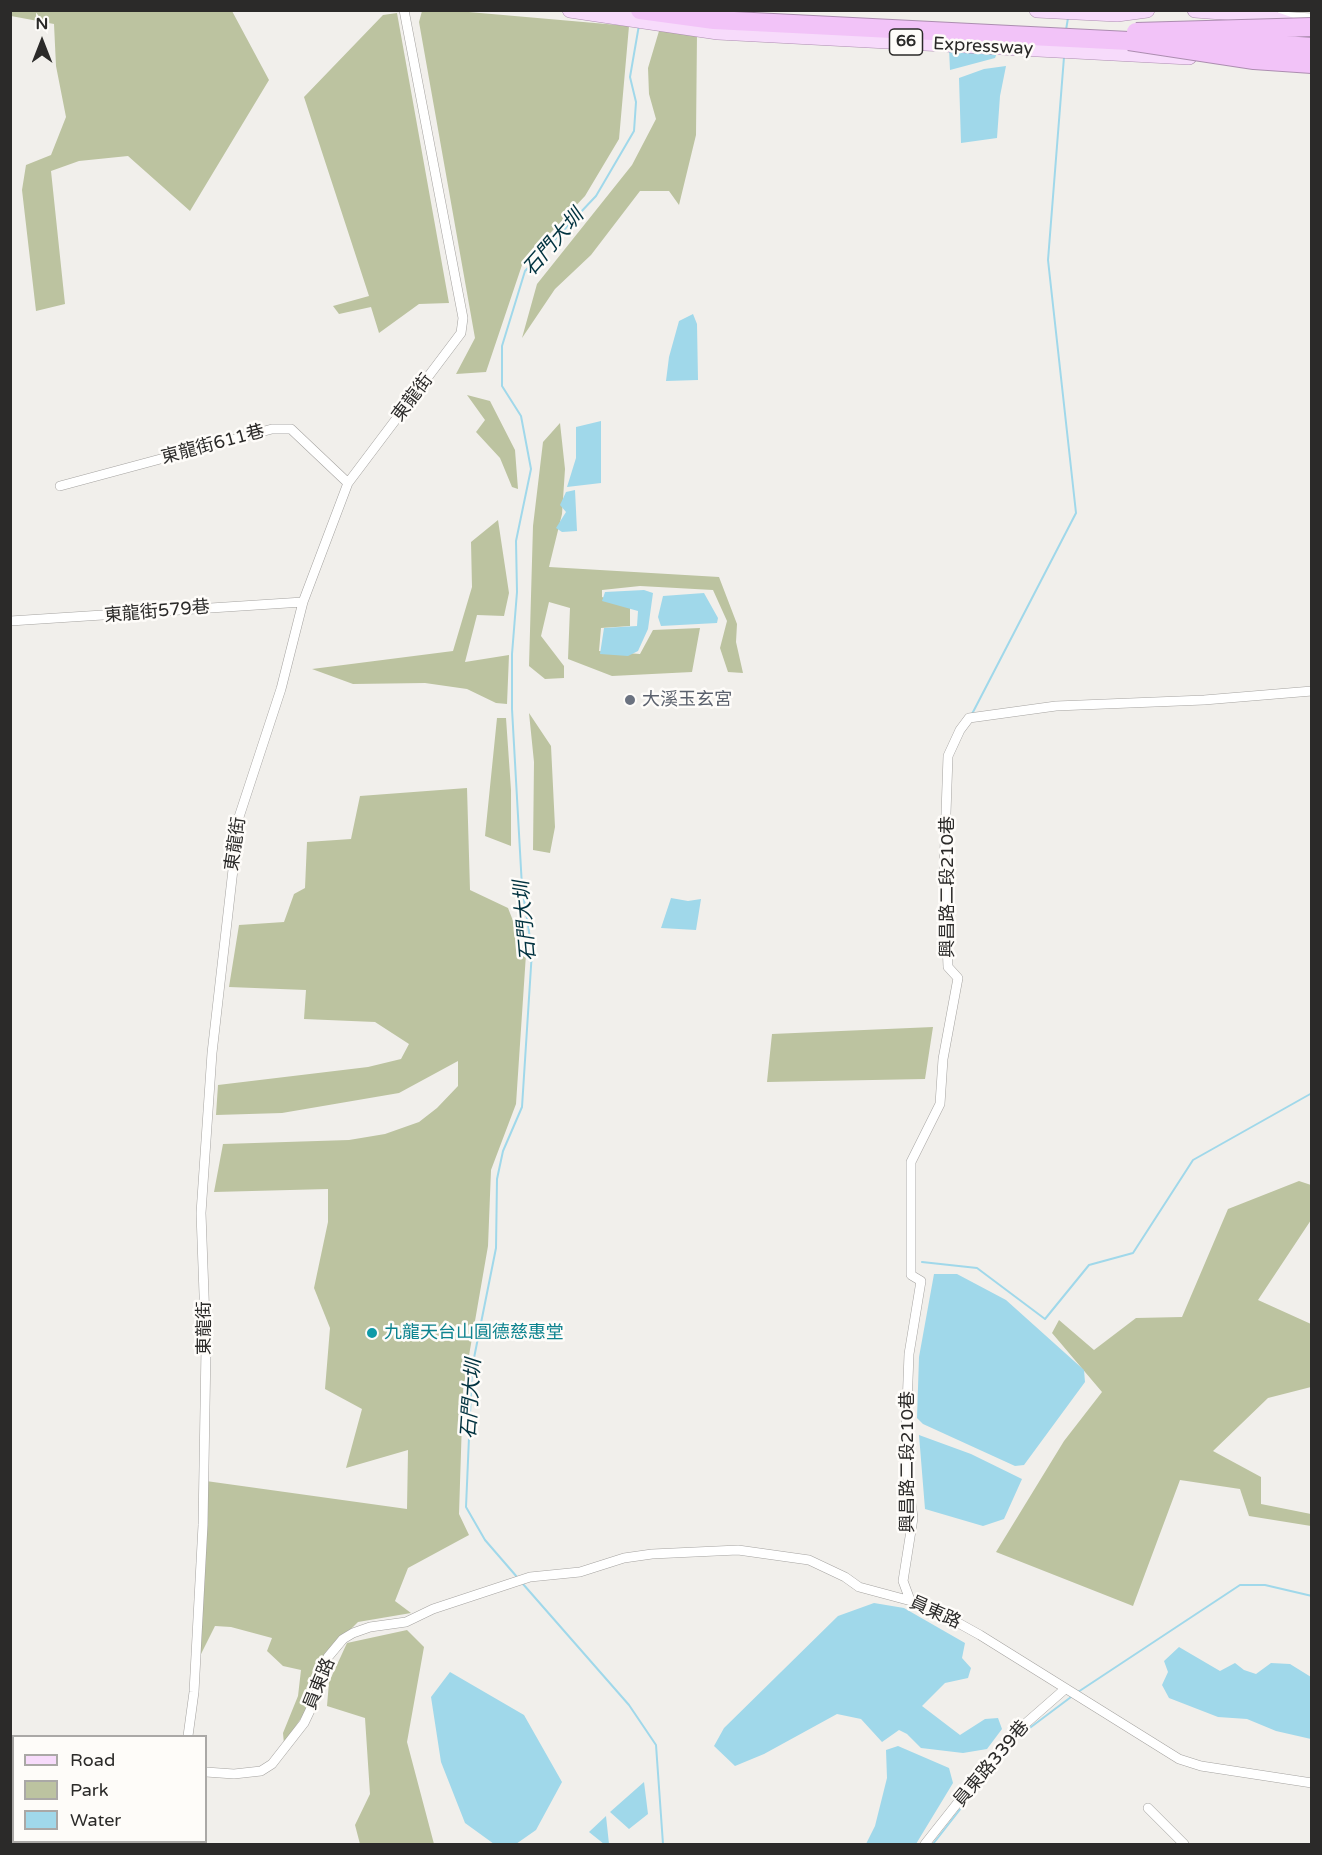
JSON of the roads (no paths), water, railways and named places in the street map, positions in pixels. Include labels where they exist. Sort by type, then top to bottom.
[{"type":"highway","name":"66","points":[[640,10],[734,22],[1132,37],[1311,29]]},
{"type":"highway","name":"66","points":[[756,10],[1132,37],[1254,60],[1311,62]]},
{"type":"highway","points":[[1132,37],[1311,47]]},
{"type":"highway","points":[[1132,37],[1311,54]]},
{"type":"main road","name":"Expressway","points":[[570,10],[718,32],[1311,62]]},
{"type":"main road","points":[[1037,10],[1117,14],[1147,10]]},
{"type":"main road","name":"66","points":[[1195,10],[1261,13],[1311,29]]},
{"type":"street","name":"東龍街","points":[[188,1735],[194,1692],[203,1525],[206,1348],[201,1213],[213,1042],[239,817],[281,689],[303,602],[348,483],[461,333],[463,318],[404,10]]},
{"type":"street","points":[[1261,13],[1311,18]]},
{"type":"street","points":[[1261,13],[1311,62]]},
{"type":"street","name":"東龍街611巷","points":[[60,486],[272,429],[291,429],[348,483]]},
{"type":"street","name":"東龍街579巷","points":[[10,621],[303,602]]},
{"type":"street","name":"興昌路二段210巷","points":[[910,1600],[903,1581],[913,1518],[905,1458],[908,1365],[921,1281],[911,1275],[911,1162],[940,1104],[943,1059],[958,978],[948,967],[944,870],[948,756],[960,730],[972,718],[1056,706],[1204,700],[1311,691]]},
{"type":"street","name":"員東路","points":[[207,1772],[234,1774],[261,1771],[272,1764],[304,1723],[314,1702],[328,1657],[343,1639],[353,1633],[370,1627],[406,1622],[433,1609],[530,1577],[580,1572],[624,1558],[652,1554],[738,1550],[809,1560],[859,1587],[926,1605],[980,1635],[1179,1759],[1201,1766],[1311,1783]]},
{"type":"street","name":"員東路339巷","points":[[925,1845],[1009,1738],[1065,1689]]},
{"type":"street","points":[[1148,1808],[1184,1845]]},
{"type":"water","points":[[949,49],[997,53],[995,58],[950,70]]},
{"type":"water","points":[[1006,66],[1000,96],[997,138],[961,143],[959,78],[984,69]]},
{"type":"water","points":[[693,314],[697,324],[698,380],[666,381],[669,357],[679,321]]},
{"type":"water","points":[[601,421],[601,483],[567,487],[576,458],[576,427]]},
{"type":"water","points":[[575,490],[577,531],[562,532],[556,528],[566,512],[560,505],[566,492]]},
{"type":"water","points":[[644,590],[653,593],[648,629],[638,651],[628,656],[600,654],[604,628],[637,626],[638,611],[602,601],[605,592]]},
{"type":"water","points":[[704,593],[718,618],[717,623],[661,626],[658,617],[663,596]]},
{"type":"water","points":[[671,898],[688,901],[701,899],[696,930],[661,928]]},
{"type":"water","points":[[934,1274],[957,1274],[1006,1300],[1084,1370],[1085,1382],[1024,1465],[1015,1466],[923,1424],[917,1418],[919,1357]]},
{"type":"water","points":[[919,1435],[971,1454],[1022,1479],[1004,1519],[983,1526],[925,1509]]},
{"type":"water","points":[[874,1603],[904,1608],[965,1643],[962,1658],[971,1668],[968,1678],[945,1683],[922,1706],[960,1735],[985,1719],[998,1718],[1002,1729],[987,1749],[963,1753],[921,1748],[907,1734],[899,1730],[882,1742],[861,1719],[837,1714],[764,1754],[735,1766],[714,1746],[724,1728],[838,1616]]},
{"type":"water","points":[[1179,1647],[1220,1671],[1235,1663],[1244,1670],[1256,1674],[1271,1663],[1290,1664],[1311,1677],[1311,1739],[1276,1731],[1247,1719],[1218,1717],[1169,1698],[1162,1685],[1168,1672],[1164,1661]]},
{"type":"water","points":[[450,1672],[524,1715],[562,1782],[536,1830],[516,1844],[494,1844],[465,1823],[441,1762],[431,1697]]},
{"type":"water","points":[[898,1746],[949,1768],[953,1783],[916,1844],[866,1844],[875,1826],[887,1778],[886,1750]]},
{"type":"water","points":[[644,1782],[648,1814],[629,1829],[610,1812]]},
{"type":"water","points":[[606,1816],[609,1844],[604,1844],[589,1832]]},
{"type":"waterway","points":[[1066,30],[1068,18]]},
{"type":"waterway","name":"石門大圳","points":[[517,1577],[485,1540],[466,1507],[472,1368],[496,1248],[497,1179],[503,1151],[522,1107],[532,951],[522,887],[512,709],[512,654],[517,592],[516,541],[531,469],[521,416],[502,386],[502,346],[525,271],[596,196],[634,131],[636,102],[630,77],[639,25]]},
{"type":"waterway","points":[[972,714],[1076,513],[1048,260],[1064,57]]},
{"type":"waterway","points":[[922,1262],[977,1268],[1045,1319],[1089,1265],[1133,1253],[1193,1160],[1312,1093]]},
{"type":"waterway","name":"石門大圳","points":[[523,1584],[629,1705],[656,1745],[663,1844]]},
{"type":"waterway","points":[[1078,1692],[1240,1585],[1265,1585],[1312,1596]]},
{"type":"waterway","points":[[933,1844],[1015,1739],[1071,1697]]},
{"type":"place","name":"大溪玉玄宮","points":[[630,700]]},
{"type":"place","name":"九龍天台山圓德慈惠堂","points":[[372,1333]]}]
